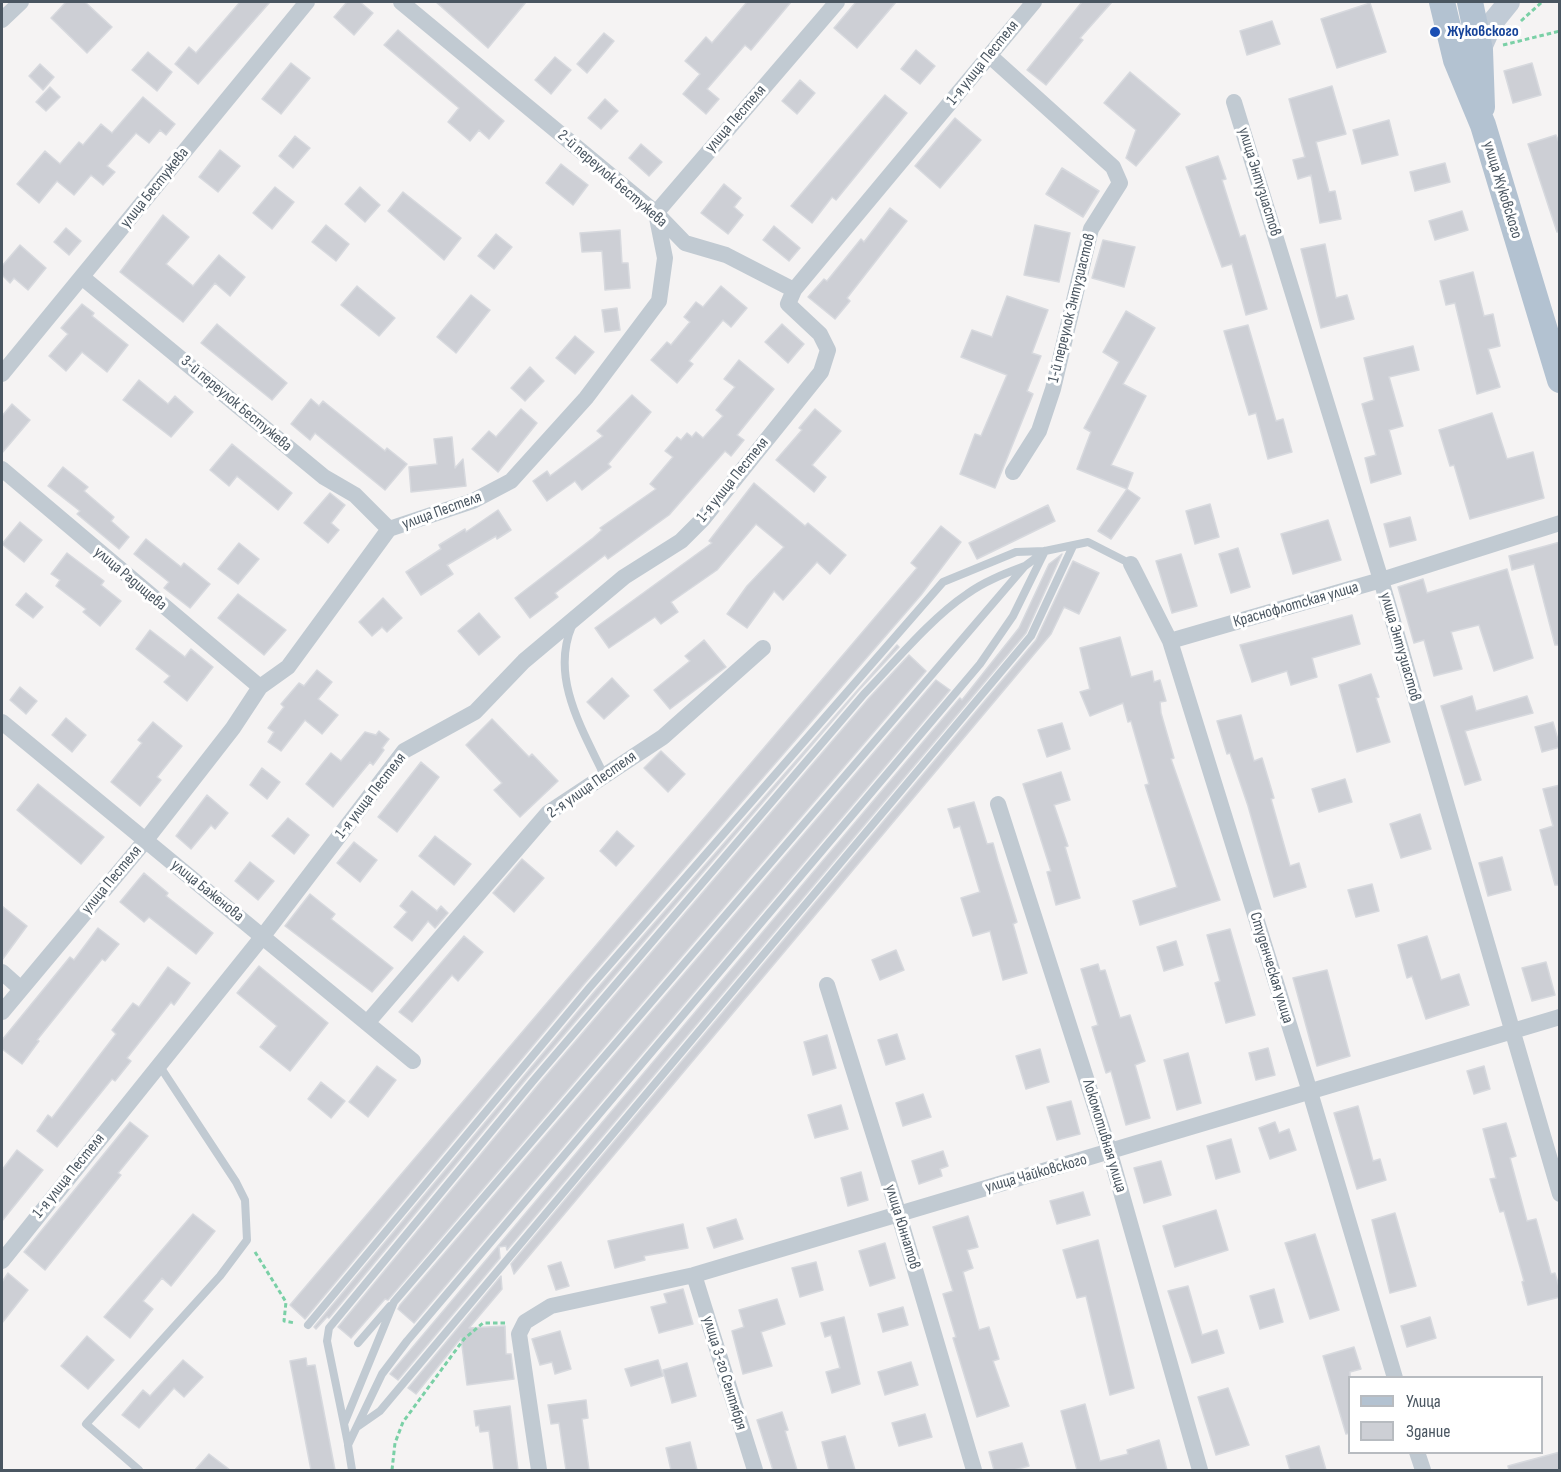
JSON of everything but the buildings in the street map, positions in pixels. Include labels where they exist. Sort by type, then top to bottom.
[{"type":"main road","name":"улица Жуковского","points":[[1442,2],[1456,60],[1483,125],[1560,380]]},
{"type":"main road","points":[[1470,2],[1480,50],[1483,125]]},
{"type":"main road","points":[[1480,50],[1492,23],[1509,2]]},
{"type":"street","points":[[2,20],[21,2]]},
{"type":"street","name":"улица Бестужева","points":[[2,374],[307,2]]},
{"type":"street","name":"2-й переулок Бестужева","points":[[401,2],[656,213],[685,243],[726,255],[794,290]]},
{"type":"street","name":"улица Пестеля","points":[[2,1012],[145,841],[233,728],[260,687],[288,667],[389,530],[473,501],[512,481],[586,398],[659,301],[665,258],[656,213],[837,2]]},
{"type":"street","name":"1-я улица Пестеля","points":[[2,1261],[263,936],[404,751],[475,712],[524,661],[576,616],[624,577],[681,541],[703,519],[820,372],[828,350],[820,334],[788,304],[794,290],[1034,2]]},
{"type":"street","name":"1-й переулок Энтузиастов","points":[[990,56],[1113,167],[1120,183],[1091,229],[1053,389],[1039,430],[1013,472]]},
{"type":"street","name":"улица Энтузиастов","points":[[1234,102],[1381,580],[1560,1194]]},
{"type":"street","name":"3-й переулок Бестужева","points":[[83,278],[324,477],[355,495],[389,530]]},
{"type":"street","name":"улица Радищева","points":[[2,469],[260,687]]},
{"type":"street","name":"Краснофлотская улица","points":[[1170,641],[1381,580],[1560,523]]},
{"type":"street","name":"Студенческая улица","points":[[1131,564],[1170,641],[1310,1092],[1395,1376]]},
{"type":"street","name":"2-я улица Пестеля","points":[[367,1023],[548,813],[663,737],[763,648]]},
{"type":"street","name":"улица Баженова","points":[[2,722],[413,1061]]},
{"type":"street","name":"Локомотивная улица","points":[[998,804],[1110,1153],[1200,1470]]},
{"type":"street","points":[[2,972],[21,988]]},
{"type":"street","name":"улица Юннатов","points":[[827,985],[898,1212],[974,1470]]},
{"type":"street","name":"улица Чайковского","points":[[522,1328],[551,1306],[693,1275],[898,1212],[1110,1153],[1560,1017]]},
{"type":"street","name":"улица 3-го Сентября","points":[[693,1275],[755,1470]]},
{"type":"street","points":[[522,1328],[539,1470]]},
{"type":"street","points":[[1418,1454],[1423,1470]]},
{"type":"lane","points":[[308,1325],[598,978],[943,582],[1016,552],[1045,551],[1088,542],[1131,564]]},
{"type":"lane","points":[[355,1429],[380,1411],[395,1394],[1030,636],[1073,546]]},
{"type":"lane","points":[[358,1343],[945,663],[1025,566],[1045,551]]},
{"type":"lane","points":[[348,1445],[382,1374],[407,1341],[980,664],[1013,616],[1045,551]]},
{"type":"lane","points":[[352,1470],[327,1341],[329,1328],[488,1135],[864,694],[964,595],[989,580],[1025,566]]},
{"type":"lane","points":[[576,616],[565,642],[566,680],[573,712],[604,775]]},
{"type":"lane","points":[[139,1470],[86,1424],[220,1276],[247,1240],[245,1200],[236,1182],[158,1065]]},
{"type":"lane","points":[[344,1424],[394,1302]]},
{"type":"path","points":[[1480,50],[1560,31]]},
{"type":"path","points":[[247,1240],[286,1302],[285,1321],[308,1325]]},
{"type":"path","points":[[392,1470],[395,1443],[403,1422],[472,1330],[483,1323],[522,1328]]},
{"type":"place","name":"Жуковского","points":[[1435,32]]}]
